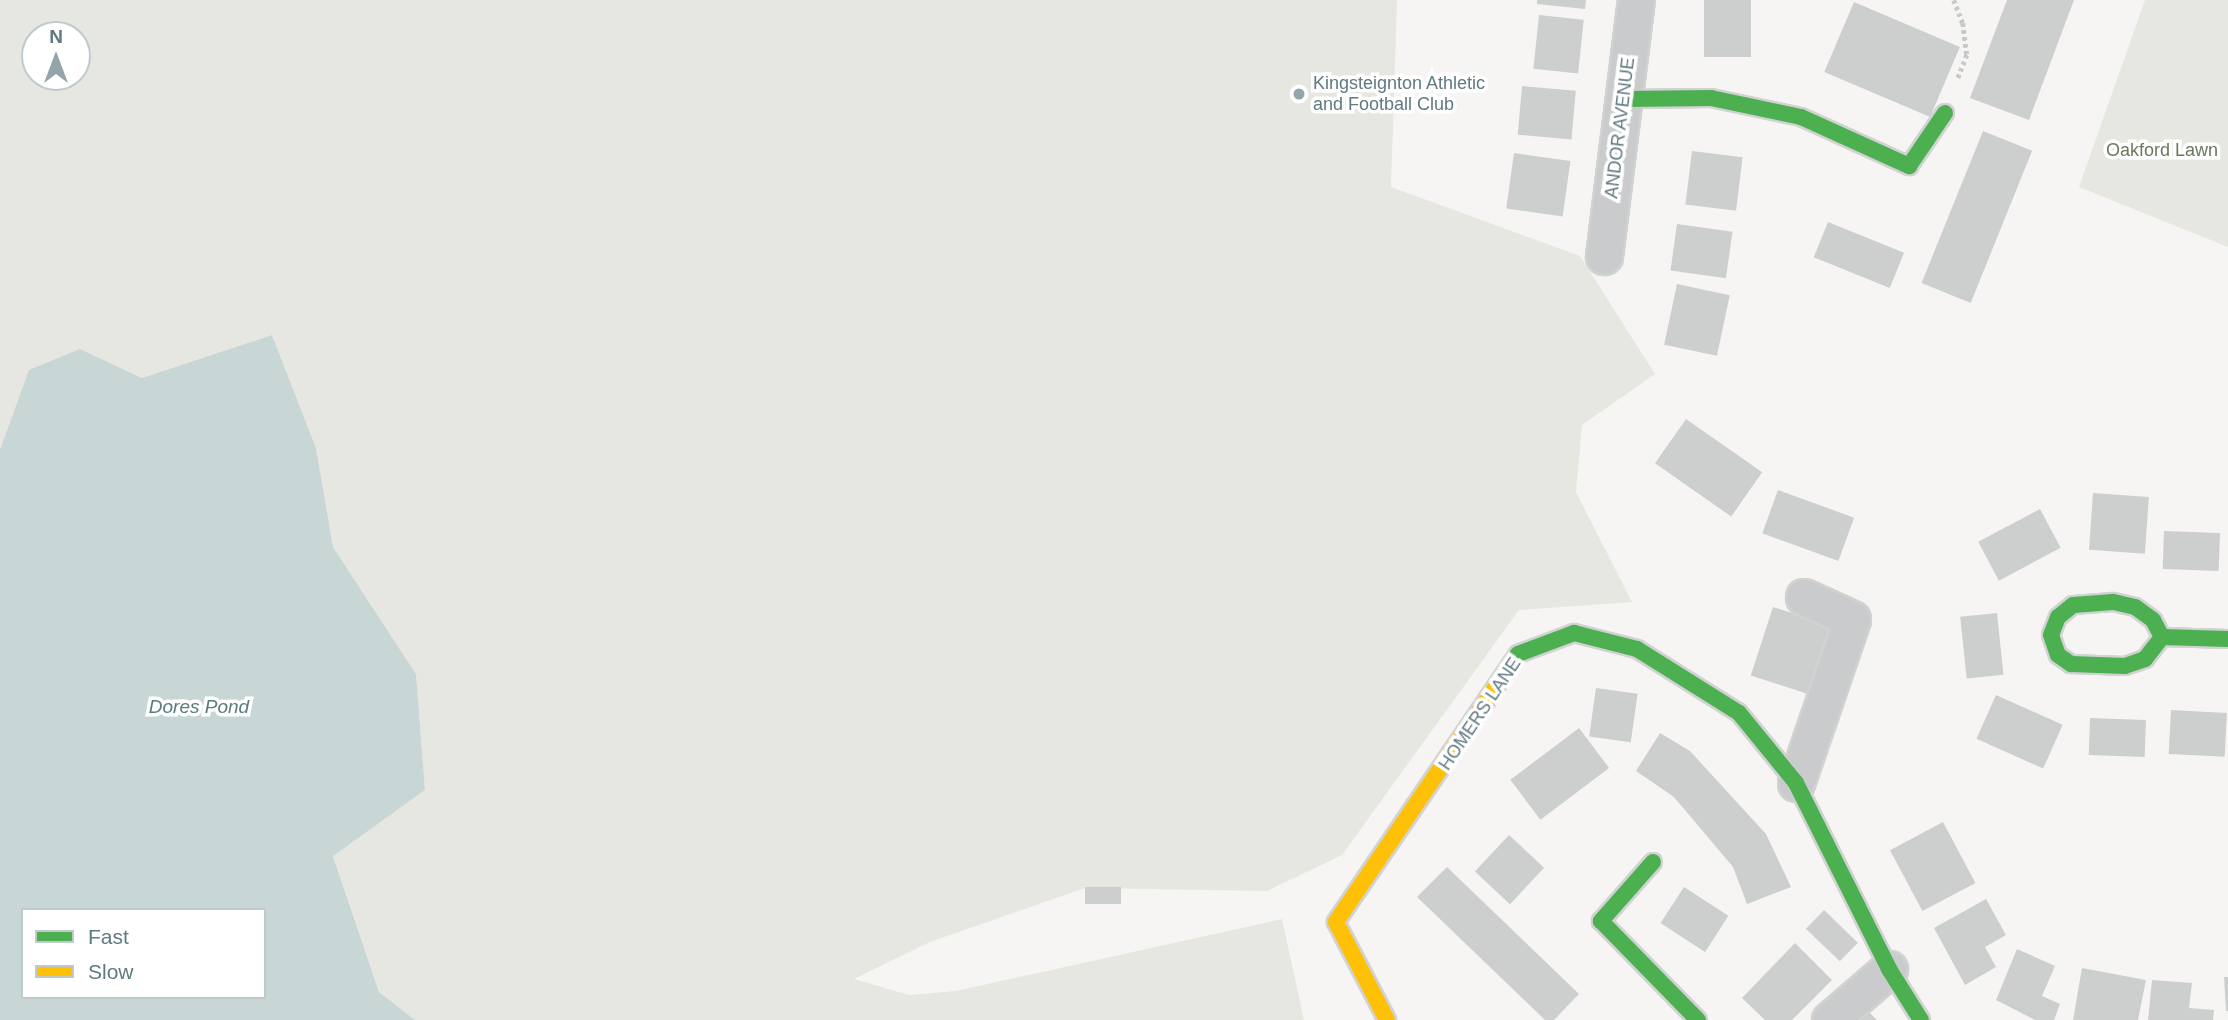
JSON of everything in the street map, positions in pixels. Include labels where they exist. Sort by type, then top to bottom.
[{"type":"street","name":"ANDOR AVENUE","points":[[1604,256],[1626,99],[1636,0]]},
{"type":"street","points":[[1626,99],[1711,98],[1801,117],[1909,166],[1945,113]]},
{"type":"street","points":[[1796,783],[1852,619],[1804,597]]},
{"type":"street","points":[[2113,602],[2144,614],[2162,637],[2145,659],[2125,666],[2071,664],[2058,655],[2051,635],[2058,617],[2073,605],[2113,602]]},
{"type":"street","name":"HOMERS LANE","points":[[1387,1020],[1336,922],[1518,654],[1574,633],[1637,649],[1739,712],[1796,783],[1889,969],[1921,1020]]},
{"type":"street","points":[[2162,637],[2228,639]]},
{"type":"street","points":[[1653,862],[1601,921],[1698,1020]]},
{"type":"street","points":[[1830,1020],[1889,969]]},
{"type":"path","points":[[1945,113],[1967,55],[1963,23],[1954,0]]},
{"type":"green space","points":[[0,0],[1397,0],[1391,187],[1580,256],[1655,374],[1582,425],[1576,492],[1632,602],[1519,610],[1342,855],[1267,891],[1085,888],[930,942],[854,979],[909,995],[956,991],[1282,919],[1304,1020],[415,1020],[379,992],[333,855],[425,790],[416,674],[333,547],[316,448],[272,335],[142,378],[80,349],[0,450]]},
{"type":"green space","name":"Oakford Lawn","points":[[2145,0],[2228,0],[2228,247],[2079,187]]},
{"type":"water","name":"Dores Pond","points":[[272,335],[316,448],[333,547],[416,674],[425,790],[333,856],[379,992],[415,1020],[0,1020],[0,450],[29,370],[80,349],[142,378]]},
{"type":"building","points":[[1537,0],[1586,0],[1585,9],[1537,4]]},
{"type":"building","points":[[1704,0],[1751,0],[1751,57],[1704,57]]},
{"type":"building","points":[[2007,0],[2074,0],[2029,120],[1970,98]]},
{"type":"building","points":[[1854,2],[1960,47],[1930,117],[1824,72]]},
{"type":"building","points":[[1539,15],[1584,20],[1578,73],[1533,69]]},
{"type":"building","points":[[1522,86],[1576,91],[1572,140],[1518,135]]},
{"type":"building","points":[[1983,131],[2032,151],[1971,303],[1922,283]]},
{"type":"building","points":[[1692,151],[1743,157],[1736,211],[1685,205]]},
{"type":"building","points":[[1514,153],[1570,161],[1563,216],[1506,208]]},
{"type":"building","points":[[1828,222],[1904,253],[1890,288],[1814,257]]},
{"type":"building","points":[[1677,224],[1732,232],[1726,278],[1670,271]]},
{"type":"building","points":[[1677,284],[1730,295],[1717,356],[1664,345]]},
{"type":"building","points":[[1686,419],[1762,472],[1731,517],[1655,463]]},
{"type":"building","points":[[1778,490],[1854,518],[1838,561],[1762,533]]},
{"type":"building","points":[[2093,493],[2149,497],[2145,554],[2089,550]]},
{"type":"building","points":[[2040,509],[2061,548],[1999,581],[1978,542]]},
{"type":"building","points":[[2164,531],[2220,533],[2219,571],[2163,569]]},
{"type":"building","points":[[1773,607],[1830,626],[1808,694],[1751,675]]},
{"type":"building","points":[[1997,613],[2003,675],[1967,679],[1960,617]]},
{"type":"building","points":[[1596,688],[1638,694],[1631,742],[1589,737]]},
{"type":"building","points":[[1996,695],[2063,725],[2043,769],[1976,739]]},
{"type":"building","points":[[2171,710],[2227,713],[2225,757],[2169,754]]},
{"type":"building","points":[[2090,718],[2146,720],[2145,757],[2089,755]]},
{"type":"building","points":[[1579,728],[1609,768],[1540,820],[1510,780]]},
{"type":"building","points":[[1660,733],[1690,751],[1766,834],[1791,887],[1747,904],[1733,867],[1674,797],[1636,771]]},
{"type":"building","points":[[1943,822],[1975,883],[1922,911],[1890,850]]},
{"type":"building","points":[[1509,835],[1544,868],[1510,904],[1475,872]]},
{"type":"building","points":[[1447,867],[1579,994],[1554,1020],[1545,1020],[1417,897]]},
{"type":"building","points":[[1085,887],[1121,887],[1121,904],[1085,904]]},
{"type":"building","points":[[1684,887],[1728,916],[1705,952],[1661,923]]},
{"type":"building","points":[[1986,899],[2006,935],[1985,947],[1996,967],[1965,985],[1934,928]]},
{"type":"building","points":[[1824,910],[1858,943],[1840,961],[1806,929]]},
{"type":"building","points":[[1795,943],[1832,980],[1792,1020],[1765,1020],[1742,998]]},
{"type":"building","points":[[2017,949],[2055,966],[2042,996],[2060,1004],[2054,1020],[2035,1020],[1996,1000]]},
{"type":"building","points":[[2082,968],[2146,980],[2138,1020],[2073,1020]]},
{"type":"building","points":[[2224,977],[2228,977],[2228,1011],[2226,1011]]},
{"type":"building","points":[[2152,980],[2192,983],[2189,1008],[2214,1010],[2213,1020],[2148,1020]]},
{"type":"building","points":[[1867,1010],[1877,1020],[1857,1020]]},
{"type":"traffic: fast","points":[[1626,99],[1711,98],[1801,117],[1909,166],[1945,113]]},
{"type":"traffic: fast","points":[[2162,637],[2153,620],[2135,607],[2113,602],[2073,605],[2058,617],[2051,635],[2058,655],[2071,664],[2125,666],[2145,659],[2162,637],[2228,639]]},
{"type":"traffic: fast","points":[[1510,666],[1518,654],[1574,633],[1637,649],[1739,713],[1796,783],[1889,969],[1921,1020]]},
{"type":"traffic: fast","points":[[1653,862],[1601,921],[1698,1020]]},
{"type":"traffic: slow","points":[[1387,1020],[1336,922],[1510,666]]},
{"type":"place","name":"Kingsteignton Athletic and Football Club","points":[[1299,94]]}]
